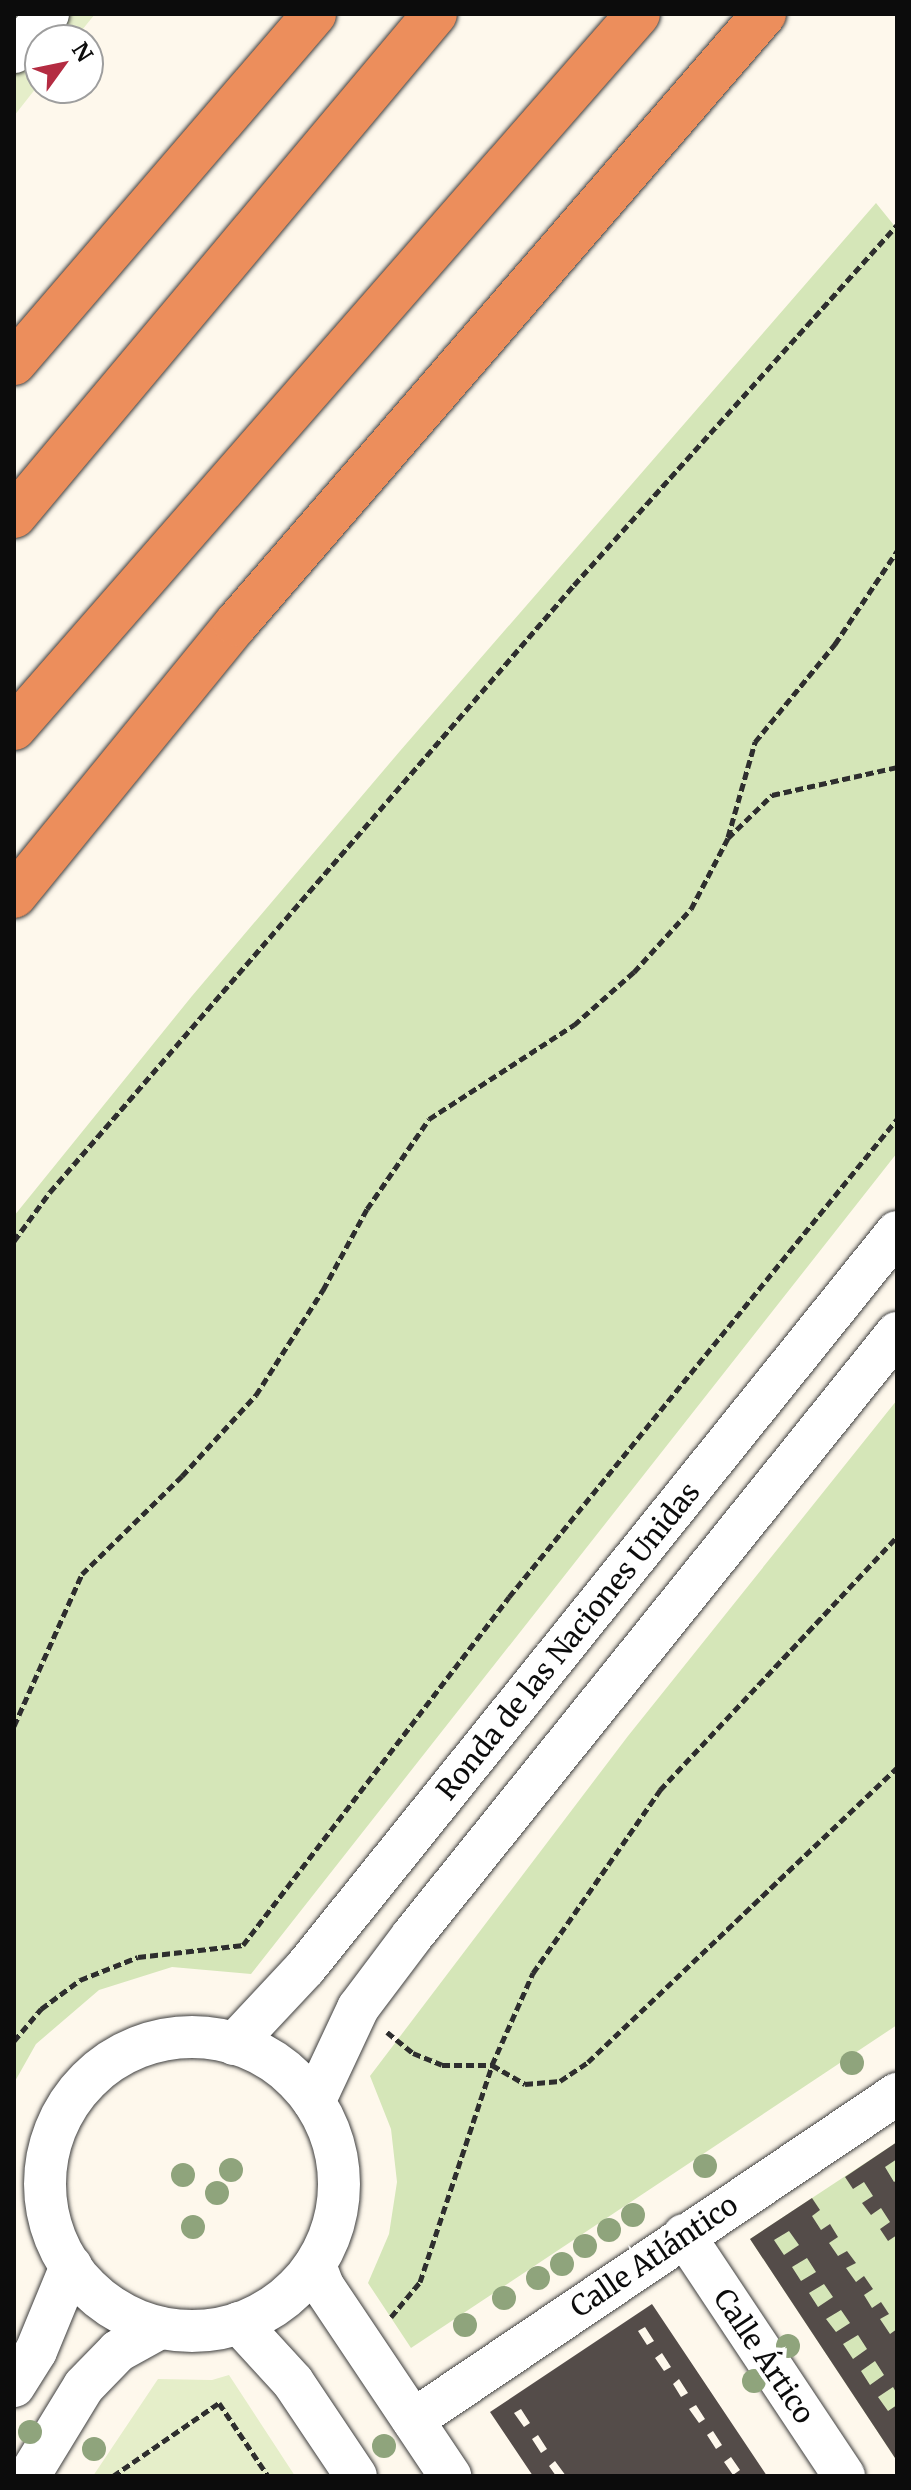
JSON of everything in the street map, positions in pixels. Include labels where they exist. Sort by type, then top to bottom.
[{"type":"highway","points":[[14,363],[314,14]]},
{"type":"highway","points":[[14,516],[435,14]]},
{"type":"highway","points":[[14,728],[638,14]]},
{"type":"highway","points":[[14,896],[236,624],[764,14]]},
{"type":"highway","points":[[620,181],[738,83],[798,14]]},
{"type":"street","points":[[14,52],[48,14]]},
{"type":"street","name":"Ronda de las Naciones Unidas","points":[[234,2044],[306,1967],[897,1232]]},
{"type":"street","points":[[314,2102],[358,2008],[412,1936],[897,1333]]},
{"type":"street","points":[[203,2037],[248,2048],[280,2066],[314,2102],[329,2131],[335,2154],[339,2196],[334,2224],[315,2265],[288,2296],[258,2316],[198,2331],[160,2328],[122,2314],[83,2283],[50,2223],[45,2189],[47,2157],[54,2135],[77,2091],[98,2070],[133,2048],[161,2040],[203,2037]]},
{"type":"street","name":"Calle Atlántico","points":[[413,2420],[897,2094]]},
{"type":"street","name":"Calle Ártico","points":[[684,2235],[844,2476]]},
{"type":"street","points":[[315,2265],[323,2286],[450,2476]]},
{"type":"street","points":[[14,2386],[36,2351],[71,2266]]},
{"type":"street","points":[[239,2323],[293,2382],[356,2476]]},
{"type":"street","points":[[29,2476],[84,2386],[118,2351],[160,2328]]},
{"type":"path","points":[[14,1241],[70,1168],[574,585],[897,225]]},
{"type":"path","points":[[14,1726],[82,1574],[182,1476],[256,1395],[323,1290],[367,1209],[429,1119],[574,1025],[634,972],[691,909],[728,838],[755,742],[835,644],[897,551]]},
{"type":"path","points":[[728,838],[772,795],[897,767]]},
{"type":"path","points":[[14,2041],[41,2009],[80,1980],[138,1957],[243,1945],[509,1597],[897,1119]]},
{"type":"path","points":[[385,2324],[420,2282],[492,2065],[533,1973],[660,1790],[897,1537]]},
{"type":"path","points":[[358,2008],[413,2053],[442,2065],[492,2065],[525,2084],[560,2081],[588,2062],[897,1768]]},
{"type":"path","points":[[113,2476],[219,2403],[268,2476]]},
{"type":"green space","points":[[14,14],[95,14],[87,24],[24,24],[24,103],[14,116]]},
{"type":"green space","points":[[876,203],[897,229],[897,1153],[251,1974],[172,1967],[99,1990],[36,2044],[14,2083],[14,1216],[192,996],[400,751]]},
{"type":"green space","points":[[897,1400],[897,2025],[411,2348],[368,2283],[389,2234],[397,2182],[391,2129],[370,2076],[628,1736]]},
{"type":"green space","points":[[897,2142],[897,2461],[750,2239]]},
{"type":"green space","points":[[229,2375],[295,2476],[93,2476],[158,2379],[212,2380]]},
{"type":"building","points":[[897,2142],[897,2159],[885,2167],[894,2182],[897,2180],[897,2235],[888,2241],[880,2229],[890,2222],[881,2208],[871,2215],[862,2203],[873,2196],[864,2182],[853,2189],[845,2177]]},
{"type":"building","points":[[812,2198],[820,2210],[812,2216],[821,2230],[830,2224],[838,2237],[829,2243],[838,2256],[847,2251],[856,2263],[846,2268],[856,2282],[864,2276],[873,2289],[864,2295],[872,2308],[881,2302],[889,2314],[880,2319],[890,2334],[897,2329],[897,2394],[893,2387],[878,2397],[888,2411],[897,2405],[897,2461],[750,2239]],"holes":[[[789,2231],[799,2245],[784,2255],[774,2240]],[[807,2258],[816,2272],[801,2281],[792,2267]],[[824,2284],[833,2297],[818,2307],[809,2293]],[[841,2310],[850,2323],[836,2332],[826,2319]],[[858,2335],[867,2349],[853,2359],[843,2344]],[[875,2361],[884,2375],[870,2385],[861,2371]]]},
{"type":"building","points":[[652,2304],[767,2476],[566,2476],[555,2461],[549,2466],[556,2476],[533,2476],[490,2412]],"holes":[[[645,2327],[654,2341],[647,2345],[638,2331]],[[662,2353],[671,2367],[664,2371],[655,2358]],[[679,2379],[688,2393],[681,2397],[673,2384]],[[696,2405],[705,2419],[699,2423],[689,2409]],[[521,2409],[530,2423],[524,2427],[514,2413]],[[713,2431],[722,2445],[716,2449],[707,2435]],[[538,2435],[547,2449],[541,2453],[532,2439]],[[731,2457],[740,2470],[733,2475],[724,2462]]]}]
